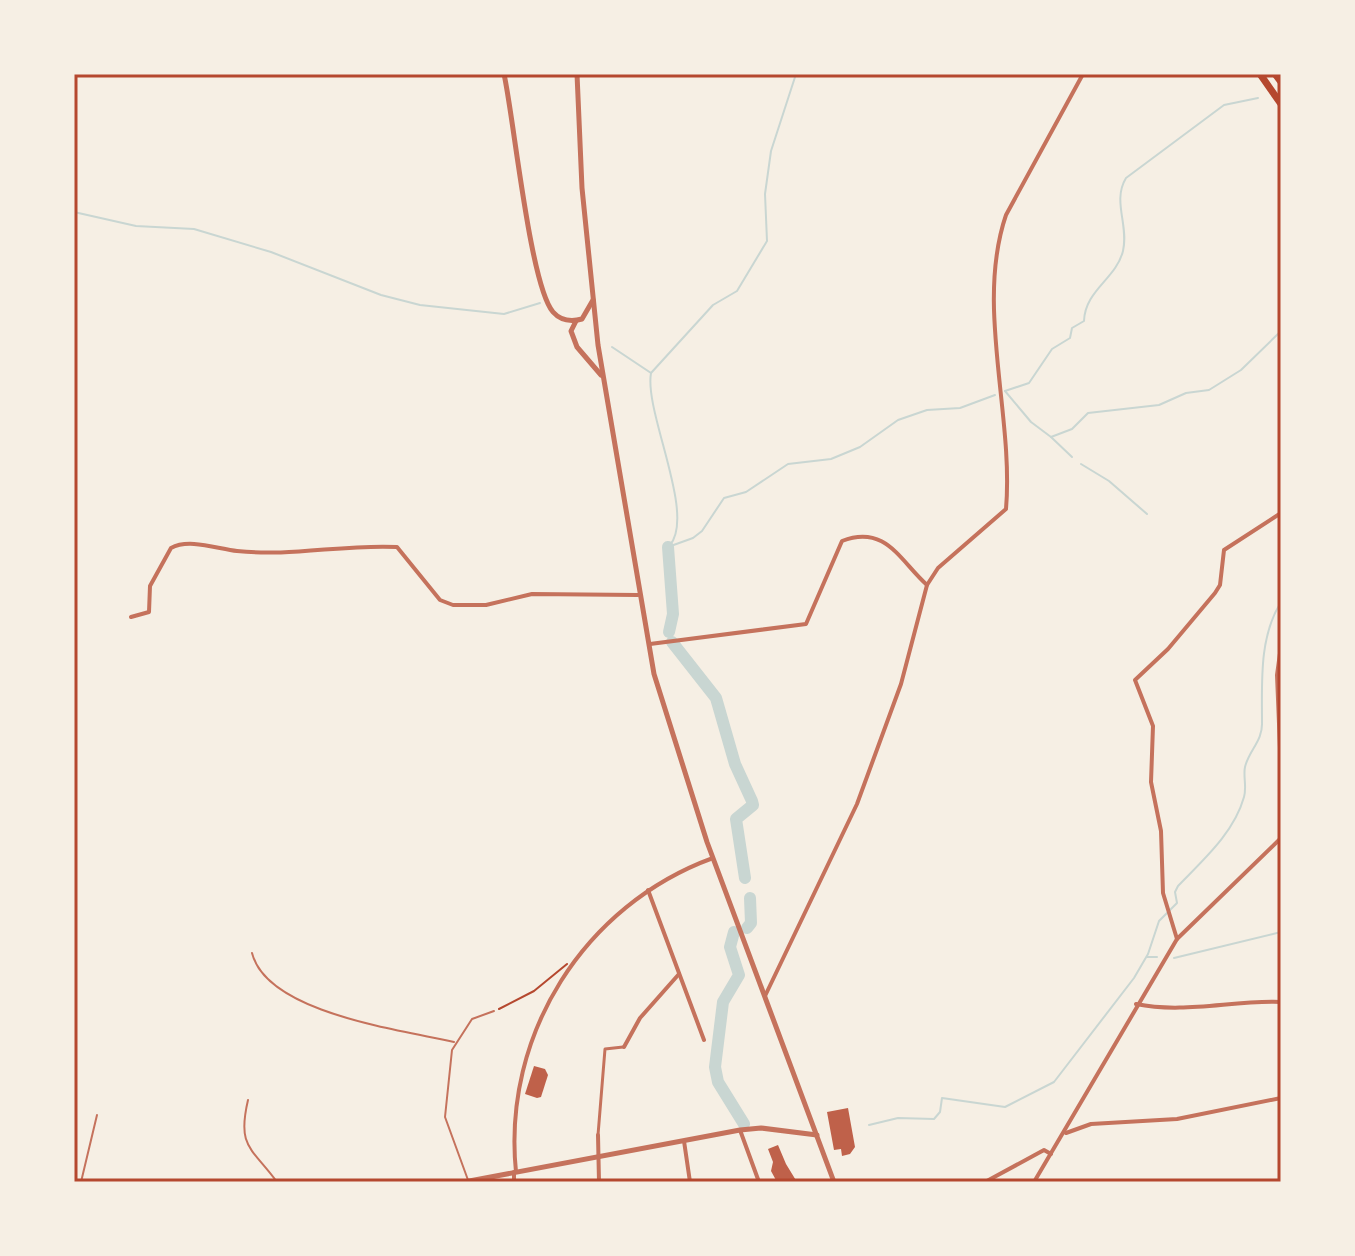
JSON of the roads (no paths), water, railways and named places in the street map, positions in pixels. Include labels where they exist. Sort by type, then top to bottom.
[{"type":"highway","points":[[1260,74],[1281,104]]},
{"type":"highway","points":[[1275,74],[1281,82]]},
{"type":"street","points":[[504,74],[534,252],[548,302],[559,317],[592,321],[597,329]]},
{"type":"street","points":[[577,74],[578,141],[598,345],[647,644],[671,735],[713,858],[834,1182]]},
{"type":"street","points":[[765,996],[857,804],[901,684],[927,585],[938,568],[1006,509],[995,282],[998,239],[1006,215],[1083,74]]},
{"type":"street","points":[[593,299],[572,337],[605,381]]},
{"type":"street","points":[[586,354],[594,352],[598,345]]},
{"type":"street","points":[[1177,939],[1166,907],[1161,831],[1151,782],[1153,726],[1135,680],[1168,649],[1215,593],[1220,585],[1224,550],[1281,513]]},
{"type":"street","points":[[647,644],[806,624],[842,541],[847,538],[868,537],[894,547],[927,585]]},
{"type":"street","points":[[131,617],[149,612],[150,586],[171,548],[193,545],[270,553],[352,546],[397,547],[440,600],[453,605],[486,605],[532,594],[638,595]]},
{"type":"street","points":[[1281,646],[1277,675],[1281,772]]},
{"type":"street","points":[[1034,1182],[1177,939],[1281,838]]},
{"type":"street","points":[[514,1182],[514,1118],[526,1060],[544,1011],[577,957],[610,920],[648,890],[713,858]]},
{"type":"street","points":[[648,890],[704,1040]]},
{"type":"street","points":[[599,1182],[597,1156],[605,1049],[624,1047],[640,1018],[679,974]]},
{"type":"street","points":[[1136,1004],[1183,1008],[1247,1001],[1281,1002]]},
{"type":"street","points":[[1064,1134],[1091,1124],[1177,1119],[1281,1098]]},
{"type":"street","points":[[466,1182],[740,1130],[761,1128],[817,1135]]},
{"type":"street","points":[[740,1130],[759,1182]]},
{"type":"street","points":[[684,1140],[690,1182]]},
{"type":"street","points":[[985,1182],[1044,1150],[1051,1154]]},
{"type":"lane","points":[[252,953],[261,973],[275,984],[330,1013],[454,1042]]},
{"type":"lane","points":[[466,1182],[445,1117],[454,1042],[472,1019],[494,1011]]},
{"type":"lane","points":[[248,1100],[241,1130],[244,1140],[277,1182]]},
{"type":"lane","points":[[81,1182],[97,1115]]},
{"type":"waterway","points":[[651,373],[713,305],[737,291],[767,241],[765,194],[771,151],[796,74]]},
{"type":"waterway","points":[[1005,391],[1029,383],[1052,349],[1070,338],[1072,328],[1084,321],[1090,301],[1119,261],[1124,241],[1120,195],[1126,178],[1224,105],[1258,98]]},
{"type":"waterway","points":[[74,212],[136,226],[194,229],[271,252],[381,295],[420,305],[504,314],[540,303]]},
{"type":"waterway","points":[[1005,391],[1031,422],[1051,437],[1072,429],[1088,413],[1159,405],[1186,393],[1209,390],[1241,370],[1281,331]]},
{"type":"waterway","points":[[612,347],[651,373],[655,412],[677,511],[676,530],[670,545]]},
{"type":"waterway","points":[[668,547],[693,538],[702,531],[724,498],[746,492],[788,464],[831,459],[860,447],[898,420],[927,410],[960,408],[995,395]]},
{"type":"waterway","points":[[1051,437],[1072,457]]},
{"type":"waterway","points":[[1081,464],[1109,481],[1147,514]]},
{"type":"waterway","points":[[668,547],[673,614],[669,632]]},
{"type":"waterway","points":[[869,1125],[898,1118],[934,1119],[940,1112],[942,1098],[1005,1107],[1054,1082],[1134,978],[1148,954],[1159,921],[1177,903],[1175,892],[1178,886],[1217,845],[1239,810],[1245,793],[1245,767],[1262,729],[1265,645],[1281,602]]},
{"type":"waterway","points":[[672,642],[716,698],[735,764],[752,801],[753,805],[736,819],[745,878]]},
{"type":"waterway","points":[[747,928],[751,923],[750,898]]},
{"type":"waterway","points":[[734,932],[730,947],[739,975],[723,1002],[715,1067],[718,1082],[744,1124]]},
{"type":"waterway","points":[[1174,958],[1281,932]]},
{"type":"waterway","points":[[1147,957],[1157,957]]}]
